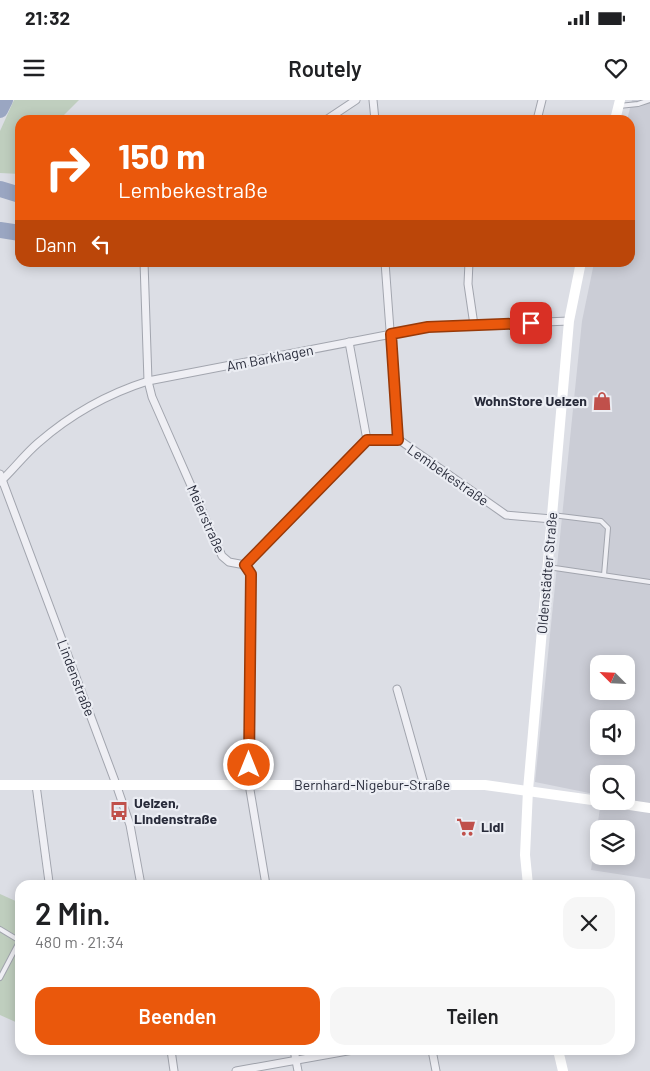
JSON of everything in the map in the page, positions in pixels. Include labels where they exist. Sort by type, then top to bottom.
[{"type":"street","points":[[334,115],[356,100]]},
{"type":"street","points":[[373,100],[374,115]]},
{"type":"street","points":[[538,115],[542,100]]},
{"type":"street","points":[[616,115],[620,103]]},
{"type":"street","name":"Meierstraße","points":[[144,267],[148,381],[152,397],[222,556],[229,562],[245,565]]},
{"type":"street","points":[[386,267],[398,440]]},
{"type":"street","points":[[469,267],[468,284],[474,325]]},
{"type":"street","name":"Oldenstädter Straße","points":[[528,880],[525,855],[528,790],[569,321],[579,267]]},
{"type":"street","name":"Am Barkhagen","points":[[1,479],[37,444],[68,420],[106,398],[148,381],[428,327],[569,321]]},
{"type":"street","points":[[265,880],[249,784],[251,574],[245,565],[367,440],[349,342]]},
{"type":"street","name":"Lembekestraße","points":[[367,440],[398,440],[506,515],[552,517]]},
{"type":"street","name":"Lindenstraße","points":[[1,479],[116,784],[130,825],[140,880]]},
{"type":"street","points":[[396,689],[424,785]]},
{"type":"street","name":"Bernhard-Nigebur-Straße","points":[[0,785],[485,785],[590,800]]},
{"type":"street","points":[[36,785],[49,880]]},
{"type":"street","points":[[635,806],[650,808]]},
{"type":"street","points":[[172,1055],[174,1071]]},
{"type":"street","points":[[295,1055],[298,1071]]},
{"type":"street","points":[[236,1071],[324,1055]]},
{"type":"street","points":[[433,1055],[436,1071]]},
{"type":"street","points":[[559,1055],[562,1071]]},
{"type":"lane","points":[[620,103],[638,104],[650,100]]},
{"type":"lane","points":[[552,517],[601,521],[605,523],[608,528],[604,575]]},
{"type":"lane","points":[[548,566],[650,582]]},
{"type":"lane","points":[[0,929],[15,937]]},
{"type":"lane","points":[[0,978],[15,950]]},
{"type":"shaded area","points":[[632,100],[650,100],[650,879],[591,870],[592,865],[635,865],[635,820],[598,820],[600,810],[635,810],[635,765],[590,765],[590,793],[535,782],[582,321],[593,267],[635,267],[635,115],[628,115]]},
{"type":"green space","points":[[14,100],[79,100],[64,115],[15,115],[15,174],[0,173],[0,131]]},
{"type":"green space","points":[[0,894],[15,901],[15,1022],[0,1015]]},
{"type":"waterway","points":[[0,110],[5,100]]},
{"type":"waterway","points":[[0,189],[15,194]]},
{"type":"waterway","points":[[0,230],[15,232]]},
{"type":"place","name":"WohnStore Uelzen","points":[[602,401]]},
{"type":"place","name":"Uelzen, Lindenstraße","points":[[119,811]]},
{"type":"place","name":"Lidl","points":[[466,827]]},
{"type":"route","points":[[249,765],[251,574],[245,565],[367,440],[398,440],[391,334],[428,327],[531,323]]}]
